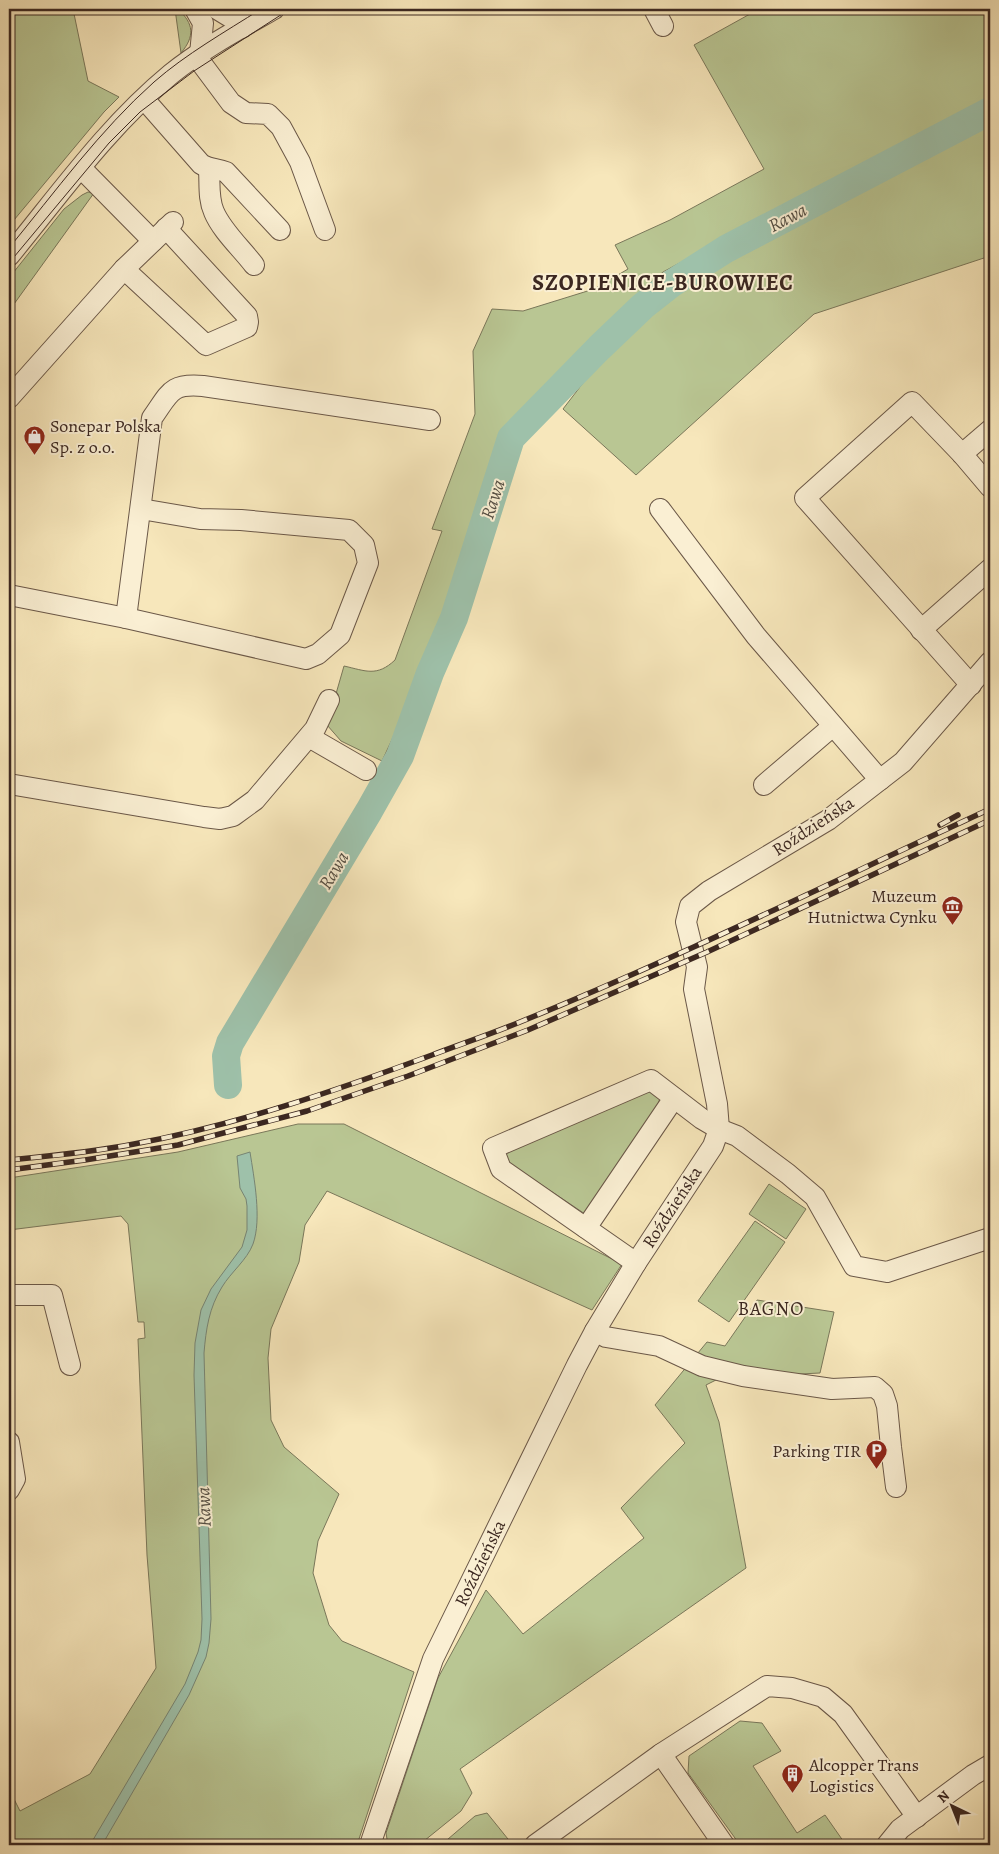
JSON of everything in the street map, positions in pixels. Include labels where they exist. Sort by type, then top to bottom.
[{"type":"street","points":[[195,9],[203,23],[198,55],[231,103],[246,113],[268,114],[281,127],[300,162],[325,230]]},
{"type":"street","points":[[217,9],[235,20],[242,28]]},
{"type":"street","points":[[9,256],[81,168],[144,99],[173,73],[198,55],[274,9]]},
{"type":"street","points":[[144,99],[201,164],[209,170],[219,169],[226,172],[280,230]]},
{"type":"street","points":[[81,168],[164,230],[247,316],[247,327],[206,346],[124,269]]},
{"type":"street","points":[[209,170],[209,191],[213,211],[220,223],[254,265]]},
{"type":"street","points":[[9,398],[124,269],[164,230]]},
{"type":"street","points":[[126,618],[152,418],[170,393],[176,388],[186,385],[203,386],[430,420]]},
{"type":"street","points":[[971,685],[805,498],[912,402],[962,454],[990,487]]},
{"type":"street","points":[[962,454],[990,430]]},
{"type":"street","points":[[9,595],[126,618],[306,659],[318,654],[340,635],[368,563],[364,545],[349,530],[241,520],[200,519],[140,509]]},
{"type":"street","points":[[660,509],[756,636],[880,780]]},
{"type":"street","points":[[921,630],[990,569]]},
{"type":"street","name":"Roździeńska","points":[[370,1845],[432,1659],[577,1365],[636,1262],[713,1146],[719,1129],[717,1104],[694,989],[696,967],[686,922],[690,906],[709,891],[828,820],[903,762],[990,662]]},
{"type":"street","points":[[9,784],[220,819],[233,816],[255,800],[309,737],[329,700]]},
{"type":"street","points":[[764,785],[833,726]]},
{"type":"street","points":[[309,737],[366,770]]},
{"type":"street","points":[[636,1262],[501,1169],[493,1148],[651,1080],[719,1129],[737,1136],[815,1197],[854,1266],[887,1272],[990,1238]]},
{"type":"street","points":[[586,1228],[674,1098]]},
{"type":"street","points":[[9,1295],[52,1295],[70,1365]]},
{"type":"street","points":[[596,1331],[606,1337],[659,1346],[702,1366],[743,1376],[832,1389],[875,1387],[883,1394],[887,1406],[890,1447],[896,1486]]},
{"type":"street","points":[[9,1442],[15,1479],[9,1490]]},
{"type":"street","points":[[535,1845],[661,1754],[767,1686],[792,1688],[823,1696],[843,1714],[917,1817]]},
{"type":"street","points":[[661,1754],[724,1845]]},
{"type":"street","points":[[887,1845],[900,1830],[973,1775],[990,1765]]},
{"type":"shaded area","points":[[73,9],[88,81],[119,97],[104,112],[9,226],[9,12]]},
{"type":"shaded area","points":[[175,9],[178,9],[183,14],[191,30],[189,41],[181,53]]},
{"type":"shaded area","points":[[759,9],[990,9],[990,100],[663,272],[641,291],[505,433],[447,611],[415,690],[382,761],[341,741],[327,725],[344,666],[365,671],[377,671],[395,660],[442,531],[432,529],[475,414],[473,351],[492,309],[523,311],[594,289],[628,269],[615,245],[670,220],[764,169],[694,45]]},
{"type":"shaded area","points":[[990,123],[990,256],[814,314],[636,475],[563,409],[603,357],[664,299],[703,274]]},
{"type":"shaded area","points":[[88,192],[94,193],[9,311],[9,278],[64,209]]},
{"type":"shaded area","points":[[648,1088],[660,1098],[657,1108],[585,1214],[503,1159],[506,1150]]},
{"type":"shaded area","points":[[298,1124],[344,1124],[622,1264],[592,1310],[327,1191],[305,1225],[299,1262],[271,1329],[268,1358],[271,1420],[284,1447],[339,1494],[318,1541],[313,1573],[329,1625],[342,1641],[414,1672],[357,1845],[9,1845],[9,1789],[20,1811],[90,1774],[156,1668],[147,1555],[138,1339],[145,1338],[144,1322],[138,1322],[128,1224],[121,1216],[9,1230],[9,1178],[178,1152]]},
{"type":"shaded area","points":[[769,1184],[806,1209],[786,1239],[749,1214]]},
{"type":"shaded area","points":[[755,1221],[785,1242],[729,1322],[698,1301]]},
{"type":"shaded area","points":[[757,1300],[834,1312],[820,1373],[720,1378],[706,1385],[719,1422],[746,1568],[460,1769],[472,1793],[461,1811],[419,1845],[388,1845],[386,1833],[438,1678],[486,1590],[523,1634],[644,1538],[621,1508],[685,1443],[655,1405],[707,1342],[725,1346]]},
{"type":"shaded area","points":[[740,1721],[762,1723],[781,1751],[753,1766],[797,1833],[825,1815],[846,1845],[740,1845],[688,1773],[689,1756]]},
{"type":"shaded area","points":[[487,1813],[511,1845],[441,1845],[475,1816]]},
{"type":"water","points":[[250,1152],[257,1211],[256,1234],[250,1250],[226,1282],[214,1303],[207,1327],[204,1353],[211,1619],[206,1657],[189,1695],[102,1845],[90,1845],[185,1684],[201,1640],[202,1619],[194,1375],[195,1343],[201,1310],[211,1289],[242,1247],[247,1230],[247,1206],[246,1199],[240,1188],[237,1156]]},
{"type":"waterway","name":"Rawa","points":[[228,1085],[226,1056],[230,1043],[400,756],[430,673],[454,618],[511,438],[599,348],[643,306],[671,284],[726,249],[990,111]]},
{"type":"tram line","points":[[9,248],[78,162],[115,120],[154,82],[179,62],[261,9]]},
{"type":"tram line","points":[[9,263],[109,143],[140,112],[194,71],[290,9]]},
{"type":"railway","points":[[9,1160],[72,1154],[134,1144],[210,1127],[285,1106],[396,1068],[580,997],[756,918],[990,809]]},
{"type":"railway","points":[[940,825],[958,815]]},
{"type":"railway","points":[[9,1170],[178,1145],[307,1111],[408,1076],[528,1030],[707,952],[990,820]]},
{"type":"place","name":"Sonepar Polska Sp. z o.o.","points":[[34,455]]},
{"type":"place","name":"Muzeum Hutnictwa Cynku","points":[[953,925]]},
{"type":"place","name":"Parking TIR","points":[[877,1470]]},
{"type":"place","name":"Alcopper Trans Logistics","points":[[793,1794]]},
{"type":"district","name":"SZOPIENICE-BUROWIEC","points":[[663,282]]},
{"type":"district","name":"BAGNO","points":[[771,1308]]}]
